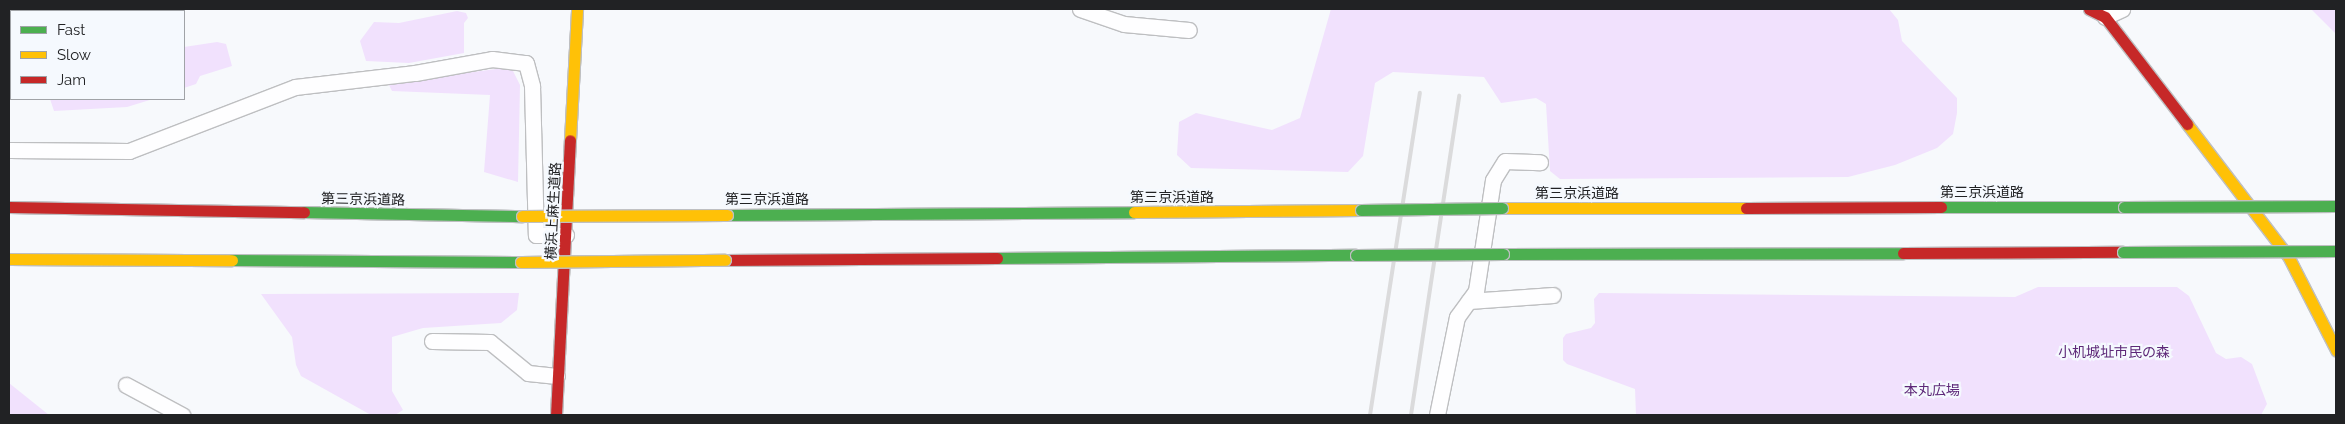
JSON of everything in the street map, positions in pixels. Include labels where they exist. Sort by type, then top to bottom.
[{"type":"main road","name":"横浜上麻生道路","points":[[556,415],[577,9]]},
{"type":"main road","points":[[2089,9],[2104,18],[2288,256],[2336,350]]},
{"type":"main road","name":"第三京浜道路","points":[[9,208],[522,216],[1502,208],[2336,206]]},
{"type":"main road","points":[[9,259],[521,262],[1502,254],[2336,251]]},
{"type":"street","points":[[1080,9],[1124,24],[1189,30]]},
{"type":"street","points":[[2104,18],[2122,9]]},
{"type":"street","points":[[9,150],[129,151],[295,87],[416,73],[492,58],[526,63],[532,86],[536,234],[566,235]]},
{"type":"street","points":[[1437,415],[1457,317],[1476,291],[1493,180],[1505,161],[1540,162]]},
{"type":"street","points":[[1469,301],[1553,294]]},
{"type":"street","points":[[432,341],[490,342],[528,373],[557,376]]},
{"type":"street","points":[[126,384],[182,415]]},
{"type":"green space","points":[[1331,9],[1889,9],[1898,20],[1902,41],[1957,98],[1957,113],[1953,134],[1937,148],[1895,165],[1848,177],[1560,179],[1550,171],[1546,104],[1536,98],[1501,103],[1484,77],[1393,72],[1375,83],[1363,156],[1348,172],[1191,168],[1177,155],[1179,122],[1196,113],[1272,130],[1300,118]]},
{"type":"green space","points":[[2311,9],[2336,9],[2336,34]]},
{"type":"green space","points":[[457,11],[466,13],[468,18],[464,23],[464,53],[409,63],[366,61],[360,41],[374,22],[399,23]]},
{"type":"green space","points":[[217,42],[226,44],[232,66],[200,76],[196,84],[185,88],[185,47]]},
{"type":"green space","points":[[511,67],[520,85],[518,182],[484,172],[490,95],[392,91],[388,83]]},
{"type":"green space","points":[[50,100],[150,100],[127,107],[54,111]]},
{"type":"green space","name":"小机城址市民の森","points":[[2038,287],[2177,287],[2189,296],[2216,353],[2226,359],[2241,357],[2252,364],[2267,404],[2261,415],[1636,415],[1635,389],[1567,364],[1563,360],[1563,338],[1566,334],[1591,328],[1595,323],[1594,299],[1599,293],[2015,297]]},
{"type":"green space","points":[[519,293],[517,310],[501,323],[423,328],[392,337],[392,391],[403,410],[395,415],[371,415],[301,376],[296,365],[292,337],[261,294]]},
{"type":"green space","points":[[9,383],[49,415],[9,415]]},
{"type":"railway","points":[[1370,415],[1420,93]]},
{"type":"railway","points":[[1411,415],[1459,96]]},
{"type":"traffic: fast","points":[[2124,207],[2336,206]]},
{"type":"traffic: fast","points":[[1941,207],[2124,207]]},
{"type":"traffic: fast","points":[[1361,210],[1502,208]]},
{"type":"traffic: fast","points":[[304,212],[522,216]]},
{"type":"traffic: fast","points":[[727,215],[1134,212]]},
{"type":"traffic: fast","points":[[2123,252],[2336,251]]},
{"type":"traffic: fast","points":[[1503,254],[1903,253]]},
{"type":"traffic: fast","points":[[1356,255],[1503,254]]},
{"type":"traffic: fast","points":[[997,258],[1356,255]]},
{"type":"traffic: fast","points":[[232,260],[521,262]]},
{"type":"traffic: slow","points":[[570,140],[577,9]]},
{"type":"traffic: slow","points":[[2187,124],[2288,256],[2336,350]]},
{"type":"traffic: slow","points":[[1502,208],[1746,208]]},
{"type":"traffic: slow","points":[[1134,212],[1361,210]]},
{"type":"traffic: slow","points":[[522,216],[727,215]]},
{"type":"traffic: slow","points":[[9,259],[232,260]]},
{"type":"traffic: slow","points":[[521,262],[725,260]]},
{"type":"traffic: jam","points":[[2089,9],[2105,17],[2187,124]]},
{"type":"traffic: jam","points":[[556,415],[570,140]]},
{"type":"traffic: jam","points":[[9,207],[304,212]]},
{"type":"traffic: jam","points":[[1746,208],[1941,207]]},
{"type":"traffic: jam","points":[[1903,253],[2123,252]]},
{"type":"traffic: jam","points":[[725,260],[997,258]]},
{"type":"park label","name":"本丸広場","points":[[1932,390]]}]
